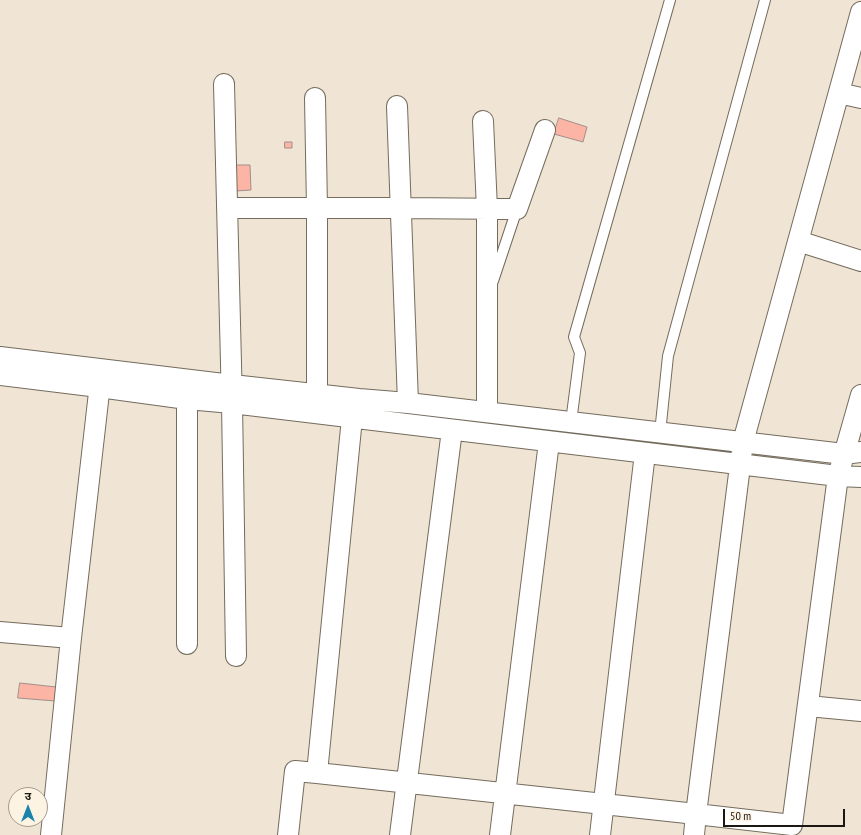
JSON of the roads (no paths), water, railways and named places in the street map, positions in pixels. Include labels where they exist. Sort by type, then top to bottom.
[{"type":"street","points":[[694,835],[743,442],[861,12]]},
{"type":"street","points":[[224,84],[232,394],[236,656]]},
{"type":"street","points":[[839,93],[861,98]]},
{"type":"street","points":[[315,98],[317,208],[317,394]]},
{"type":"street","points":[[397,106],[408,403]]},
{"type":"street","points":[[483,121],[487,209],[487,412]]},
{"type":"street","points":[[227,208],[517,209],[546,130]]},
{"type":"street","points":[[798,241],[861,262]]},
{"type":"street","points":[[0,357],[101,378],[187,399],[232,394],[317,394],[408,403],[660,433],[853,453]]},
{"type":"street","points":[[0,375],[188,380],[232,394],[352,418],[838,476],[861,477]]},
{"type":"street","points":[[51,835],[71,638],[101,378]]},
{"type":"street","points":[[187,644],[188,380]]},
{"type":"street","points":[[288,835],[295,771],[792,825],[838,476],[853,453],[861,395]]},
{"type":"street","points":[[317,773],[352,418]]},
{"type":"street","points":[[400,835],[452,430]]},
{"type":"street","points":[[500,835],[549,442]]},
{"type":"street","points":[[600,835],[645,453]]},
{"type":"street","points":[[0,632],[71,638]]},
{"type":"street","points":[[808,706],[861,711]]},
{"type":"lane","points":[[571,422],[580,353],[574,336],[670,0]]},
{"type":"lane","points":[[660,433],[668,356],[765,0]]},
{"type":"lane","points":[[487,300],[517,209]]}]
